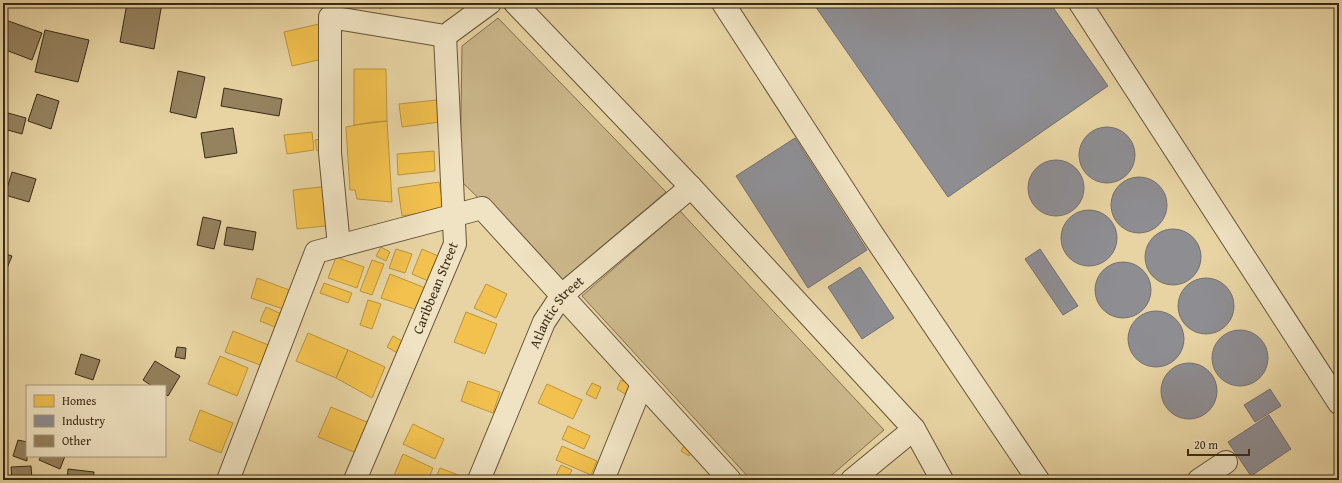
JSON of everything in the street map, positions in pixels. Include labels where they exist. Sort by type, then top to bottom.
[{"type":"street","points":[[340,246],[330,153],[330,17],[445,36],[490,3]]},
{"type":"street","points":[[515,3],[691,187],[914,429],[942,480]]},
{"type":"street","points":[[723,3],[878,242],[1038,480]]},
{"type":"street","points":[[1080,3],[1339,403]]},
{"type":"street","name":"Caribbean Street","points":[[355,480],[455,244],[455,215],[445,36]]},
{"type":"street","name":"Atlantic Street","points":[[479,480],[544,322],[562,295],[691,187]]},
{"type":"street","points":[[228,480],[316,252],[482,208],[730,480]]},
{"type":"street","points":[[603,480],[642,384]]},
{"type":"street","points":[[852,480],[914,429]]},
{"type":"street","points":[[1199,480],[1226,462]]},
{"type":"shaded area","points":[[498,18],[666,192],[562,280],[460,180],[462,46]]},
{"type":"shaded area","points":[[680,211],[884,430],[826,480],[751,480],[582,296]]},
{"type":"building: Homes","points":[[372,3],[384,3],[381,9]]},
{"type":"building: Homes","points":[[319,24],[327,58],[292,66],[284,32]]},
{"type":"building: Homes","points":[[354,69],[386,69],[387,121],[354,125]]},
{"type":"building: Homes","points":[[437,100],[440,122],[402,127],[399,104]]},
{"type":"building: Homes","points":[[387,121],[392,202],[357,199],[355,190],[350,190],[346,127]]},
{"type":"building: Homes","points":[[312,132],[314,150],[287,154],[284,135]]},
{"type":"building: Homes","points":[[325,138],[327,149],[317,151],[315,140]]},
{"type":"building: Homes","points":[[434,151],[435,171],[398,175],[397,154]]},
{"type":"building: Homes","points":[[439,182],[444,209],[402,216],[398,188]]},
{"type":"building: Homes","points":[[330,186],[334,225],[297,229],[293,190]]},
{"type":"building: Homes","points":[[381,247],[390,252],[386,261],[376,256]]},
{"type":"building: Homes","points":[[396,249],[412,254],[405,273],[389,268]]},
{"type":"building: Homes","points":[[422,249],[445,259],[435,284],[412,274]]},
{"type":"building: Homes","points":[[336,257],[364,267],[357,288],[328,278]]},
{"type":"building: Homes","points":[[372,260],[384,264],[372,295],[360,291]]},
{"type":"building: Homes","points":[[390,274],[428,289],[420,311],[381,298]]},
{"type":"building: Homes","points":[[257,278],[292,291],[286,310],[251,298]]},
{"type":"building: Homes","points":[[324,283],[352,293],[348,303],[320,293]]},
{"type":"building: Homes","points":[[486,284],[507,294],[496,318],[474,308]]},
{"type":"building: Homes","points":[[368,300],[381,304],[372,329],[360,325]]},
{"type":"building: Homes","points":[[266,307],[286,316],[280,329],[260,321]]},
{"type":"building: Homes","points":[[466,312],[497,324],[485,354],[454,342]]},
{"type":"building: Homes","points":[[233,331],[271,346],[263,366],[225,352]]},
{"type":"building: Homes","points":[[308,333],[348,350],[336,378],[296,361]]},
{"type":"building: Homes","points":[[393,336],[407,344],[401,355],[387,347]]},
{"type":"building: Homes","points":[[348,350],[385,367],[372,398],[336,378]]},
{"type":"building: Homes","points":[[220,356],[248,368],[237,396],[208,384]]},
{"type":"building: Homes","points":[[621,380],[630,384],[625,394],[617,389]]},
{"type":"building: Homes","points":[[468,381],[500,392],[493,413],[461,401]]},
{"type":"building: Homes","points":[[592,383],[601,387],[596,399],[586,394]]},
{"type":"building: Homes","points":[[547,384],[582,400],[573,419],[538,403]]},
{"type":"building: Homes","points":[[331,407],[369,423],[356,453],[318,437]]},
{"type":"building: Homes","points":[[200,410],[233,423],[221,453],[189,440]]},
{"type":"building: Homes","points":[[413,424],[444,439],[435,459],[403,444]]},
{"type":"building: Homes","points":[[568,426],[590,436],[584,449],[562,439]]},
{"type":"building: Homes","points":[[686,442],[695,447],[689,456],[681,451]]},
{"type":"building: Homes","points":[[562,446],[597,461],[591,475],[556,460]]},
{"type":"building: Homes","points":[[403,454],[433,468],[428,480],[392,480]]},
{"type":"building: Homes","points":[[561,465],[572,470],[567,480],[554,480]]},
{"type":"building: Homes","points":[[440,468],[466,478],[465,480],[435,480]]},
{"type":"building: Industry","points":[[813,3],[1050,3],[1108,86],[948,197]]},
{"type":"building: Industry","points":[[1107,127],[1118,129],[1127,135],[1133,144],[1135,155],[1133,166],[1127,175],[1118,181],[1107,183],[1096,181],[1087,175],[1081,166],[1079,155],[1081,144],[1087,135],[1096,129]]},
{"type":"building: Industry","points":[[795,138],[867,250],[808,288],[736,176]]},
{"type":"building: Industry","points":[[1056,160],[1067,162],[1076,168],[1082,177],[1084,188],[1082,199],[1076,208],[1067,214],[1056,216],[1045,214],[1036,208],[1030,199],[1028,188],[1030,177],[1036,168],[1045,162]]},
{"type":"building: Industry","points":[[1139,177],[1150,179],[1159,185],[1165,194],[1167,205],[1165,216],[1159,225],[1150,231],[1139,233],[1128,231],[1119,225],[1113,216],[1111,205],[1113,194],[1119,185],[1128,179]]},
{"type":"building: Industry","points":[[1089,210],[1100,212],[1109,218],[1115,227],[1117,238],[1115,249],[1109,258],[1100,264],[1089,266],[1078,264],[1069,258],[1063,249],[1061,238],[1063,227],[1069,218],[1078,212]]},
{"type":"building: Industry","points":[[1173,229],[1184,231],[1193,237],[1199,246],[1201,257],[1199,268],[1193,277],[1184,283],[1173,285],[1162,283],[1153,277],[1147,268],[1145,257],[1147,246],[1153,237],[1162,231]]},
{"type":"building: Industry","points":[[1040,249],[1078,306],[1063,315],[1025,259]]},
{"type":"building: Industry","points":[[1123,262],[1134,264],[1143,270],[1149,279],[1151,290],[1149,301],[1143,310],[1134,316],[1123,318],[1112,316],[1103,310],[1097,301],[1095,290],[1097,279],[1103,270],[1112,264]]},
{"type":"building: Industry","points":[[860,267],[894,318],[862,339],[828,287]]},
{"type":"building: Industry","points":[[1206,278],[1217,280],[1226,286],[1232,295],[1234,306],[1232,317],[1226,326],[1217,332],[1206,334],[1195,332],[1186,326],[1180,317],[1178,306],[1180,295],[1186,286],[1195,280]]},
{"type":"building: Industry","points":[[1156,311],[1167,313],[1176,319],[1182,328],[1184,339],[1182,350],[1176,359],[1167,365],[1156,367],[1145,365],[1136,359],[1130,350],[1128,339],[1130,328],[1136,319],[1145,313]]},
{"type":"building: Industry","points":[[1240,330],[1251,332],[1260,338],[1266,347],[1268,358],[1266,369],[1260,378],[1251,384],[1240,386],[1229,384],[1220,378],[1214,369],[1212,358],[1214,347],[1220,338],[1229,332]]},
{"type":"building: Industry","points":[[1189,363],[1200,365],[1209,371],[1215,380],[1217,391],[1215,402],[1209,411],[1200,417],[1189,419],[1178,417],[1169,411],[1163,402],[1161,391],[1163,380],[1169,371],[1178,365]]},
{"type":"building: Industry","points":[[1270,389],[1281,406],[1255,422],[1244,405]]},
{"type":"building: Industry","points":[[1269,415],[1291,449],[1251,476],[1228,442]]},
{"type":"building: Other","points":[[127,3],[162,3],[154,49],[120,42]]},
{"type":"building: Other","points":[[3,19],[42,33],[32,60],[3,49]]},
{"type":"building: Other","points":[[45,30],[89,40],[78,82],[35,72]]},
{"type":"building: Other","points":[[178,71],[205,77],[196,118],[170,112]]},
{"type":"building: Other","points":[[224,88],[282,99],[279,116],[221,106]]},
{"type":"building: Other","points":[[37,94],[59,101],[51,129],[28,121]]},
{"type":"building: Other","points":[[8,113],[26,118],[22,134],[4,129]]},
{"type":"building: Other","points":[[233,128],[237,153],[205,158],[201,133]]},
{"type":"building: Other","points":[[12,172],[36,179],[29,202],[5,195]]},
{"type":"building: Other","points":[[3,173],[6,175],[3,183]]},
{"type":"building: Other","points":[[203,217],[221,221],[214,249],[197,245]]},
{"type":"building: Other","points":[[227,227],[256,232],[253,250],[224,245]]},
{"type":"building: Other","points":[[3,253],[12,256],[3,278]]},
{"type":"building: Other","points":[[177,347],[186,348],[185,359],[175,357]]},
{"type":"building: Other","points":[[81,354],[100,360],[93,380],[75,374]]},
{"type":"building: Other","points":[[155,361],[180,376],[168,396],[166,395],[166,385],[150,385],[143,380]]},
{"type":"building: Other","points":[[18,440],[26,442],[27,461],[13,456]]},
{"type":"building: Other","points":[[40,457],[65,457],[60,469],[39,460]]},
{"type":"building: Other","points":[[31,466],[32,480],[12,480],[11,467]]},
{"type":"building: Other","points":[[68,469],[94,472],[93,480],[67,480]]}]
